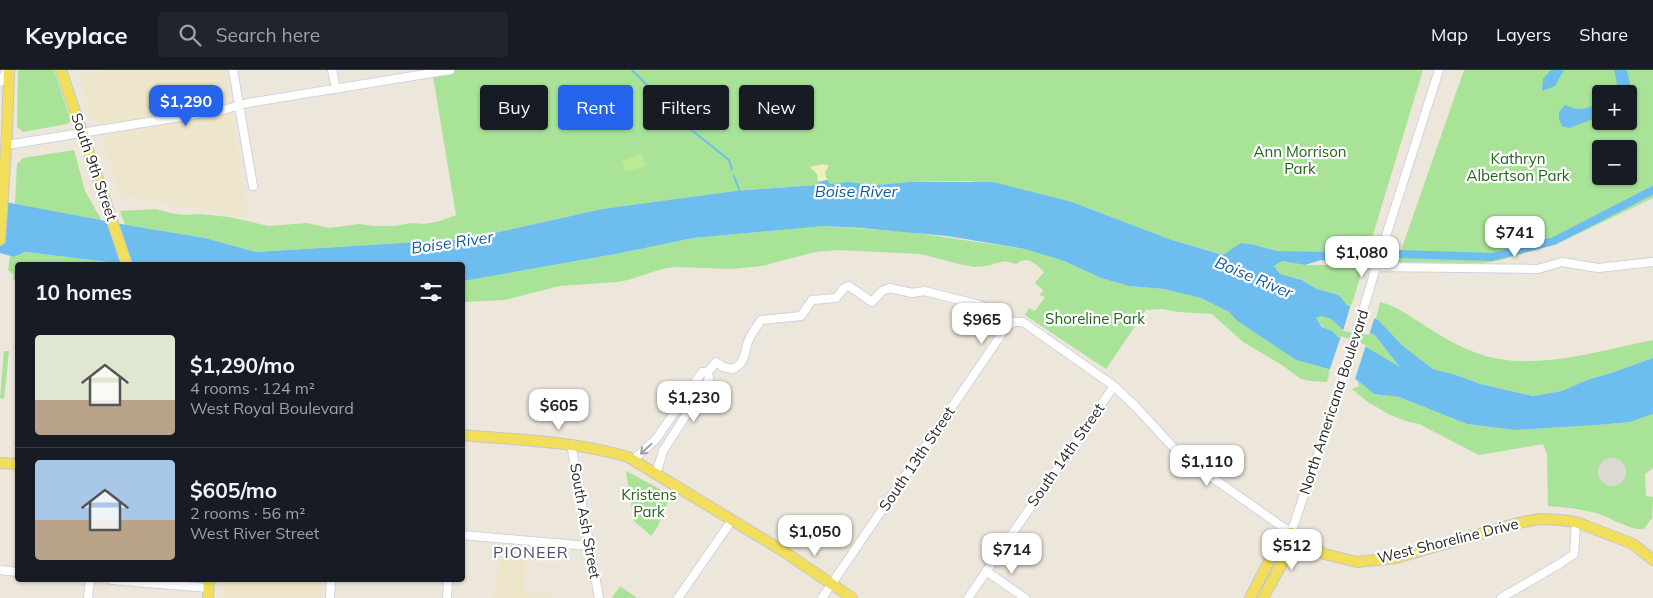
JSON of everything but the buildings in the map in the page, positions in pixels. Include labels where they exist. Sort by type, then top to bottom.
[{"type":"main road","points":[[0,240],[7,145],[4,106],[9,70]]},
{"type":"main road","name":"South 9th Street","points":[[61,70],[126,262]]},
{"type":"main road","points":[[465,435],[571,444],[600,449],[628,457],[783,551],[852,598]]},
{"type":"main road","points":[[0,462],[15,464]]},
{"type":"main road","name":"West Shoreline Drive","points":[[1291,533],[1324,554],[1357,562],[1396,558],[1518,522],[1540,519],[1576,522],[1633,544],[1653,560]]},
{"type":"main road","points":[[1250,598],[1278,544],[1291,533]]},
{"type":"main road","points":[[1263,598],[1289,551],[1291,533]]},
{"type":"street","points":[[0,82],[9,70]]},
{"type":"street","points":[[233,70],[253,186]]},
{"type":"street","points":[[332,70],[336,89]]},
{"type":"street","points":[[7,145],[223,110],[248,103],[336,89],[422,72],[450,70]]},
{"type":"street","name":"North Americana Boulevard","points":[[1291,533],[1340,389],[1439,70]]},
{"type":"street","points":[[1376,268],[1538,269],[1562,262],[1598,268],[1653,262]]},
{"type":"street","name":"West Shoreline Drive","points":[[708,372],[716,362],[724,367],[733,369],[741,364],[745,357],[746,346],[761,320],[801,316],[812,300],[836,298],[844,288],[849,286],[872,302],[882,291],[890,288],[912,293],[924,291],[980,305],[1014,322],[1023,322],[1114,386],[1172,446],[1193,464],[1291,533]]},
{"type":"street","name":"South 13th Street","points":[[822,598],[1004,332],[1014,322]]},
{"type":"street","points":[[633,460],[656,439],[702,372],[708,372],[709,379],[663,452],[656,474]]},
{"type":"street","name":"South 14th Street","points":[[968,598],[1114,386]]},
{"type":"street","name":"South Ash Street","points":[[571,444],[599,598]]},
{"type":"street","points":[[678,598],[732,520]]},
{"type":"street","points":[[1501,598],[1561,564],[1574,554],[1576,522]]},
{"type":"street","points":[[465,535],[589,546]]},
{"type":"street","points":[[0,570],[15,572]]},
{"type":"street","points":[[986,571],[1025,598]]},
{"type":"street","points":[[88,598],[90,582]]},
{"type":"street","points":[[134,582],[209,589]]},
{"type":"street","points":[[330,598],[331,582]]},
{"type":"street","points":[[447,598],[448,582]]},
{"type":"shaded area","points":[[108,70],[225,70],[248,217],[119,195],[98,120],[89,113],[80,75]]},
{"type":"shaded area","points":[[1612,458],[1622,462],[1626,472],[1622,482],[1612,486],[1602,482],[1598,472],[1602,462]]},
{"type":"shaded area","points":[[500,548],[527,551],[523,593],[548,595],[548,597],[557,598],[493,598],[493,590],[496,590]]},
{"type":"shaded area","points":[[223,582],[323,582],[321,598],[222,598]]},
{"type":"green space","points":[[18,70],[54,70],[71,121],[67,124],[23,132],[17,127]]},
{"type":"green space","name":"Ann Morrison Park","points":[[432,70],[1423,70],[1351,307],[1339,295],[1317,289],[1302,280],[1280,274],[1274,266],[1282,261],[1305,265],[1347,265],[1349,252],[1277,251],[1255,245],[1224,255],[1169,239],[1072,202],[971,181],[909,182],[877,185],[847,182],[829,184],[827,180],[818,182],[816,185],[735,191],[602,209],[467,239],[256,252],[205,238],[125,225],[120,211],[156,209],[185,215],[199,214],[229,217],[269,226],[307,223],[329,228],[360,224],[396,226],[410,223],[424,224],[456,215]]},
{"type":"green space","name":"Kathryn Albertson Park","points":[[1464,70],[1653,70],[1653,198],[1549,246],[1484,263],[1397,262]]},
{"type":"green space","points":[[74,150],[85,191],[102,221],[15,204],[17,164],[23,158]]},
{"type":"green space","points":[[642,154],[646,166],[625,172],[622,160]]},
{"type":"green space","name":"Shoreline Park","points":[[824,226],[909,232],[1025,249],[1064,261],[1101,278],[1129,286],[1164,289],[1201,298],[1229,312],[1236,320],[1296,360],[1330,370],[1327,382],[1301,379],[1282,365],[1243,342],[1212,314],[1162,309],[1146,310],[1106,369],[1025,315],[1029,308],[1035,311],[1045,297],[1039,295],[1044,291],[1035,283],[1044,272],[1034,263],[1027,260],[1016,264],[1005,261],[974,267],[921,254],[837,250],[815,252],[762,266],[732,269],[675,267],[617,282],[559,286],[505,300],[465,302],[465,280],[621,253],[693,238]]},
{"type":"green space","points":[[24,252],[108,262],[15,262],[15,280],[13,280],[14,275],[8,270],[10,256],[14,257]]},
{"type":"green space","points":[[1380,302],[1397,309],[1461,346],[1495,358],[1539,361],[1586,354],[1653,340],[1653,358],[1587,380],[1562,391],[1533,396],[1481,384],[1433,369],[1403,346],[1376,319]]},
{"type":"green space","points":[[1321,316],[1331,319],[1342,329],[1374,334],[1402,368],[1368,349],[1333,334],[1316,318]]},
{"type":"green space","points":[[4,351],[9,351],[4,399],[0,398]]},
{"type":"green space","points":[[1357,380],[1374,394],[1399,397],[1467,424],[1515,430],[1630,422],[1653,414],[1653,468],[1645,474],[1646,496],[1653,497],[1652,520],[1644,529],[1639,529],[1596,513],[1548,506],[1547,454],[1543,444],[1479,455],[1419,424],[1390,415],[1368,402],[1352,389],[1359,386]]},
{"type":"green space","name":"Kristens Park","points":[[626,471],[671,495],[658,526],[651,536],[634,521]]},
{"type":"green space","points":[[620,586],[637,598],[612,598]]},
{"type":"sand","points":[[823,164],[829,166],[825,172],[827,180],[818,182],[817,174],[810,167]]},
{"type":"water","points":[[1551,70],[1564,70],[1555,86],[1542,91],[1543,79]]},
{"type":"water","points":[[1614,70],[1627,70],[1630,85],[1617,84]]},
{"type":"water","points":[[1565,105],[1584,109],[1592,106],[1592,119],[1569,128],[1562,126],[1559,112]]},
{"type":"water","name":"Boise River","points":[[827,180],[830,184],[847,182],[877,185],[909,182],[993,182],[1072,202],[1169,239],[1223,255],[1241,243],[1277,251],[1349,252],[1348,265],[1321,260],[1305,265],[1282,261],[1274,266],[1280,274],[1302,280],[1317,289],[1339,295],[1347,305],[1378,320],[1403,346],[1433,369],[1481,384],[1533,396],[1562,391],[1587,380],[1653,358],[1653,414],[1630,422],[1515,430],[1467,424],[1399,397],[1374,394],[1357,380],[1296,360],[1236,320],[1229,312],[1201,298],[1164,289],[1129,286],[1101,278],[1064,261],[1025,249],[947,236],[824,226],[693,238],[621,253],[465,281],[465,262],[108,262],[25,252],[14,257],[0,253],[0,201],[205,238],[256,252],[467,239],[602,209],[735,191],[816,185],[818,182]],"holes":[[[1321,316],[1331,319],[1342,329],[1374,334],[1400,367],[1366,347],[1338,337],[1332,331],[1322,327],[1316,318]]]},
{"type":"pier","points":[[1351,304],[1375,316],[1369,335],[1343,331]]},
{"type":"pier","points":[[1341,336],[1366,345],[1354,382],[1329,372]]},
{"type":"waterway","points":[[632,70],[689,128],[729,160],[732,169]]},
{"type":"waterway","points":[[734,176],[740,192]]},
{"type":"waterway","points":[[1399,254],[1492,257],[1554,241],[1653,190]]},
{"type":"waterway","points":[[1339,256],[1362,255]]},
{"type":"district","name":"PIONEER","points":[[531,552]]}]
